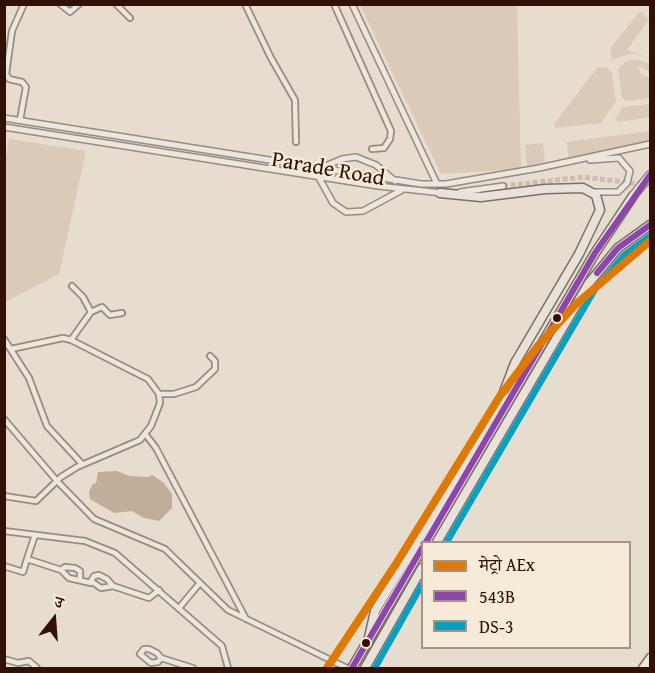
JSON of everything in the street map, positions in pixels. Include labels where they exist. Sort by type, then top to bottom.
[{"type":"highway","points":[[427,541],[595,253],[633,196],[651,174]]},
{"type":"highway","points":[[368,642],[375,611],[499,405],[515,363],[595,225],[600,205],[593,192],[583,188],[560,188],[481,197],[439,188]]},
{"type":"highway","points":[[438,541],[589,284],[606,259],[651,225]]},
{"type":"highway","points":[[350,669],[421,551]]},
{"type":"highway","points":[[365,669],[421,571]]},
{"type":"main road","points":[[642,669],[651,657]]},
{"type":"street","points":[[20,120],[26,87],[22,82],[9,79],[6,74],[12,31],[24,4]]},
{"type":"street","points":[[60,4],[68,12],[79,4]]},
{"type":"street","points":[[116,4],[130,18]]},
{"type":"street","points":[[245,4],[266,49],[295,100],[296,142]]},
{"type":"street","points":[[334,4],[391,131],[390,139],[384,148],[372,149]]},
{"type":"street","points":[[352,4],[439,188]]},
{"type":"street","name":"Parade Road","points":[[4,118],[439,188],[651,144]]},
{"type":"street","name":"Parade Road","points":[[4,127],[404,190],[503,186]]},
{"type":"street","points":[[140,148],[141,140]]},
{"type":"street","points":[[396,182],[376,165],[356,157],[342,159],[321,168],[318,176],[333,203],[346,212],[363,211],[404,190]]},
{"type":"street","points":[[570,161],[614,157],[626,163],[630,175],[623,189],[615,193],[593,192]]},
{"type":"street","points":[[72,286],[83,297],[91,312]]},
{"type":"street","points":[[71,340],[91,312],[102,307],[110,315],[122,313]]},
{"type":"street","points":[[4,496],[36,501],[57,481],[82,464],[140,441],[146,435],[157,414],[159,394],[148,378],[71,340],[63,338],[11,349]]},
{"type":"street","points":[[4,339],[31,383],[46,424],[82,464]]},
{"type":"street","points":[[159,394],[174,394],[196,387],[215,369],[214,361],[210,356]]},
{"type":"street","points":[[4,419],[57,481],[94,519],[165,549],[224,607],[350,669]]},
{"type":"street","points":[[146,435],[155,446],[246,619]]},
{"type":"street","points":[[4,531],[97,544],[123,558],[222,646],[228,669]]},
{"type":"street","points":[[4,566],[23,572],[35,535]]},
{"type":"street","points":[[27,559],[61,570],[68,577],[80,578],[104,589],[113,586]]},
{"type":"street","points":[[61,570],[65,567],[75,567],[81,573],[80,578]]},
{"type":"street","points":[[91,583],[92,577],[99,575],[113,586],[149,598],[159,590]]},
{"type":"street","points":[[179,608],[200,584]]},
{"type":"street","points":[[161,658],[194,669]]},
{"type":"street","points":[[4,659],[19,666],[29,661],[37,669]]},
{"type":"shaded area","points":[[360,5],[517,5],[521,169],[441,174]]},
{"type":"shaded area","points":[[640,11],[649,19],[627,50],[648,57],[632,53],[612,60],[610,49]]},
{"type":"shaded area","points":[[635,59],[650,64],[650,72],[637,65],[641,74],[650,78],[650,98],[625,101],[622,97],[618,69],[625,62]]},
{"type":"shaded area","points":[[606,67],[612,73],[616,101],[601,123],[555,128],[554,124],[597,68]]},
{"type":"shaded area","points":[[650,104],[650,117],[619,122],[615,119],[623,107]]},
{"type":"shaded area","points":[[650,131],[650,149],[573,160],[568,157],[567,142]]},
{"type":"shaded area","points":[[9,139],[86,151],[59,274],[5,302],[4,167]]},
{"type":"shaded area","points":[[543,143],[545,162],[527,167],[525,145]]},
{"type":"shaded area","points":[[117,471],[129,476],[148,477],[152,475],[163,482],[172,494],[172,508],[159,521],[144,518],[132,511],[114,513],[90,499],[89,491],[96,483],[98,472]]},
{"type":"tunnel","points":[[503,186],[583,177],[650,185]]},
{"type":"metro line","name":"AEx","points":[[327,668],[396,564],[500,396],[538,346],[575,305],[650,241]]},
{"type":"transit line","name":"543B","points":[[427,541],[595,253],[650,175]]},
{"type":"transit line","name":"543B","points":[[597,273],[618,248],[650,225]]},
{"type":"transit line","name":"DS-3","points":[[448,541],[596,288],[624,255],[650,236]]},
{"type":"transit line","name":"543B","points":[[352,668],[421,550]]},
{"type":"transit line","name":"DS-3","points":[[375,668],[421,587]]}]
